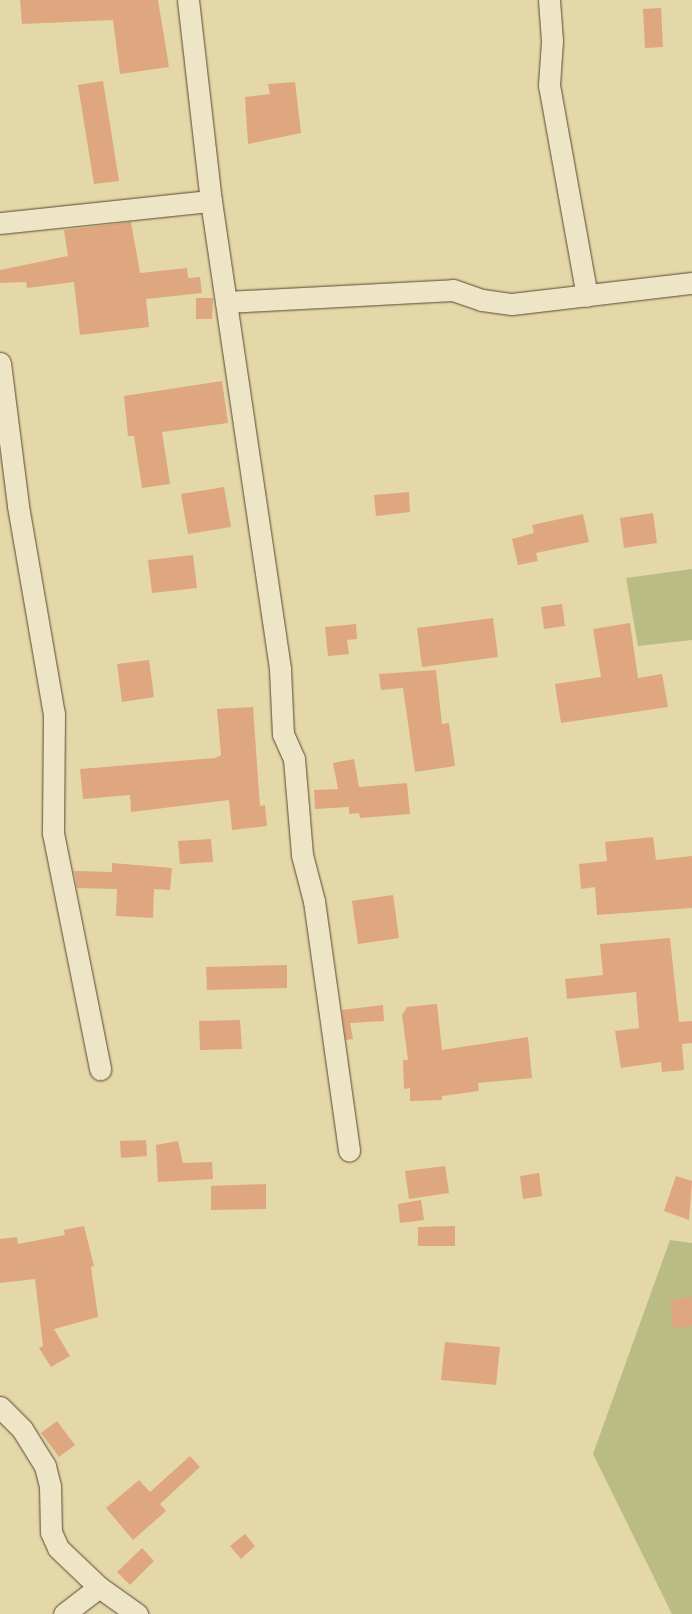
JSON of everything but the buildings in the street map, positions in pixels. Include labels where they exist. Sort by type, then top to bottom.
[{"type":"street","points":[[188,0],[211,201],[280,669],[283,734],[294,759],[302,855],[314,901],[349,1151]]},
{"type":"street","points":[[549,0],[552,41],[549,85],[587,296]]},
{"type":"street","points":[[0,223],[211,201]]},
{"type":"street","points":[[226,302],[454,290],[482,300],[512,304],[692,283]]},
{"type":"street","points":[[0,363],[18,506],[54,714],[53,833],[100,1069]]},
{"type":"street","points":[[0,1407],[22,1429],[45,1466],[50,1486],[51,1532],[58,1548],[99,1586],[137,1614]]},
{"type":"street","points":[[64,1614],[99,1586]]},
{"type":"green space","points":[[692,569],[692,640],[638,646],[626,578]]},
{"type":"green space","points":[[670,1240],[692,1243],[692,1614],[672,1614],[593,1454]]}]
